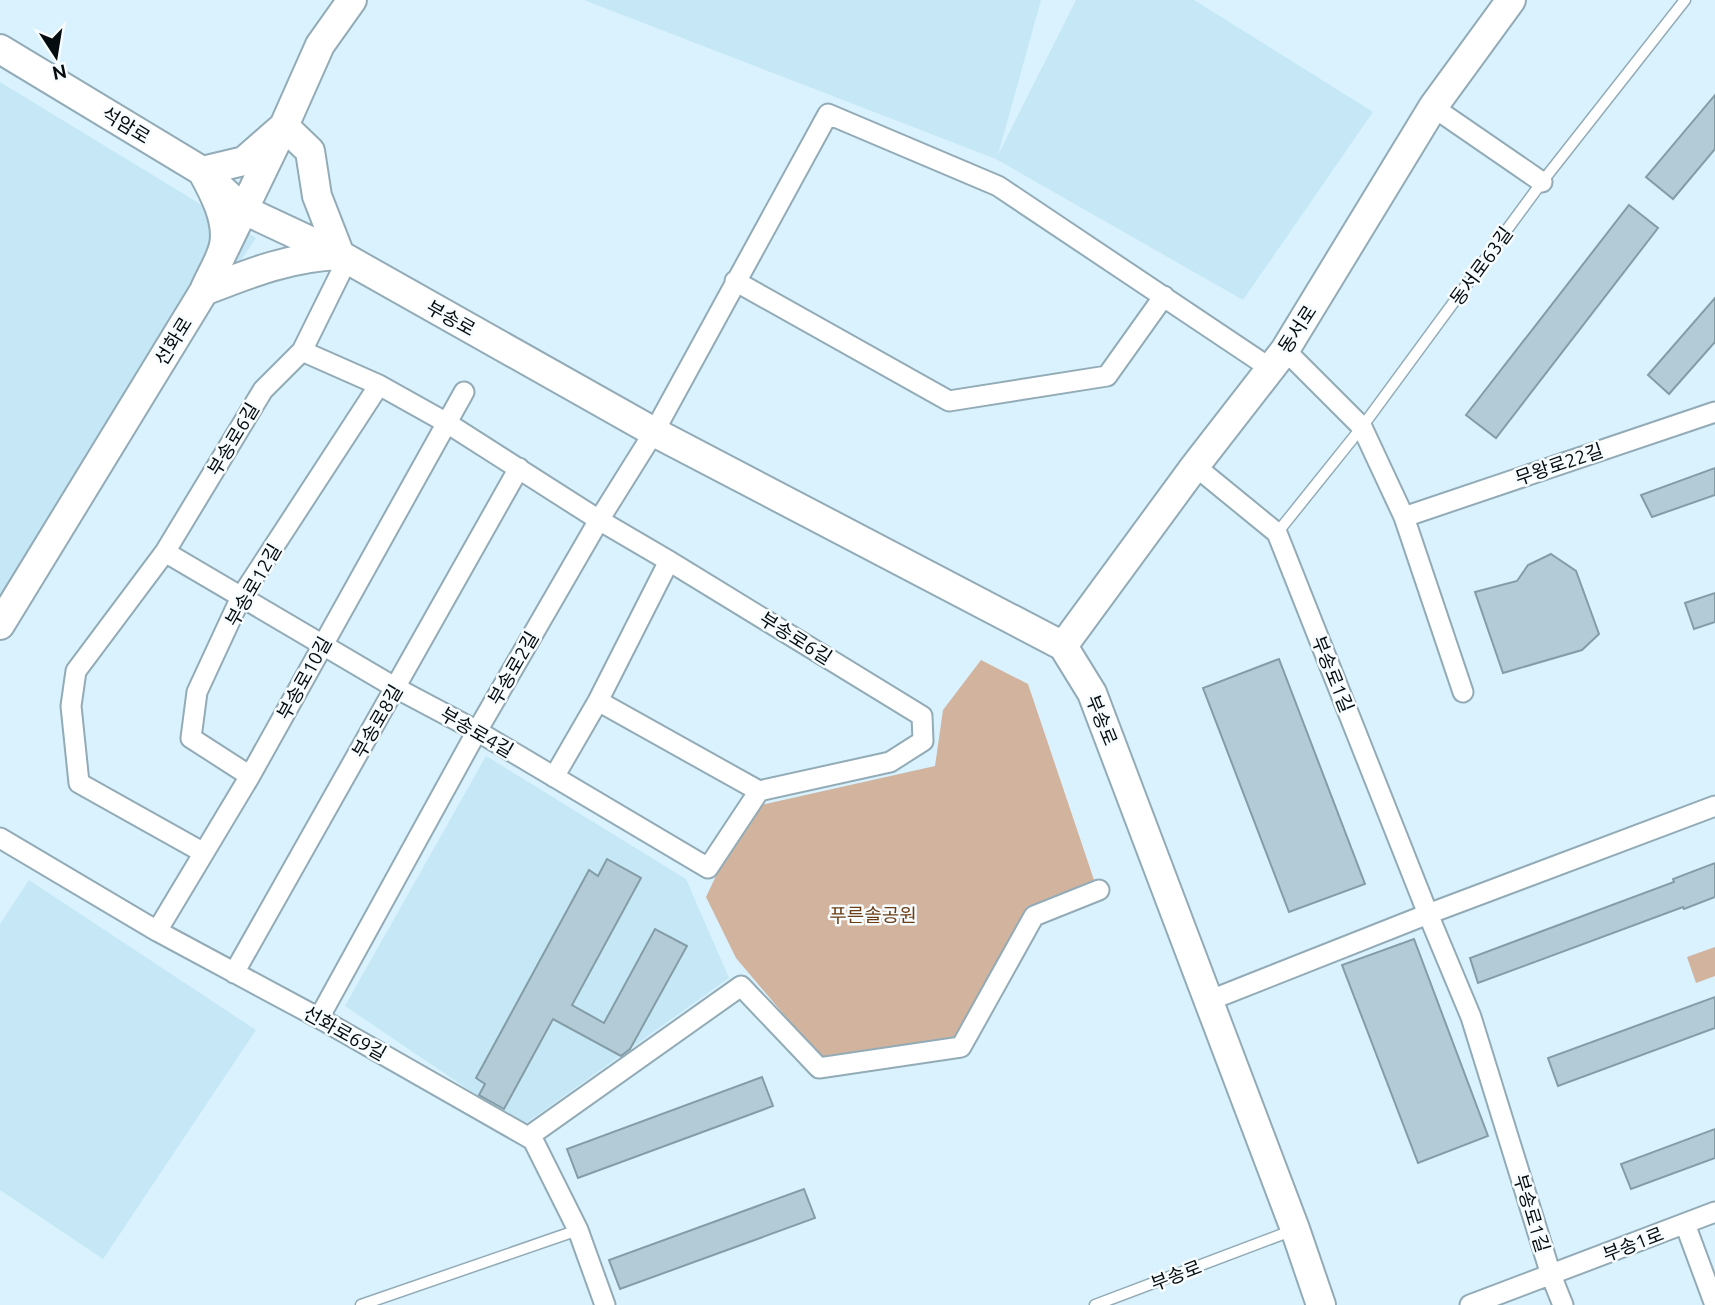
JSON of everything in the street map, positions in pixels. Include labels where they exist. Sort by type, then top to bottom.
[{"type":"street","name":"선화로","points":[[0,625],[204,291],[320,45],[328,0]]},
{"type":"street","name":"선화로","points":[[320,45],[352,0]]},
{"type":"street","name":"동서로","points":[[1063,646],[1195,466],[1278,359],[1433,107],[1511,0]]},
{"type":"street","name":"석암로","points":[[0,49],[202,171],[244,210]]},
{"type":"street","points":[[1433,107],[1542,182]]},
{"type":"street","points":[[654,432],[828,114],[998,186],[1164,296],[1278,359],[1362,427],[1404,517],[1464,692]]},
{"type":"street","points":[[204,291],[224,244],[224,229],[218,205],[202,171],[244,161],[284,126],[310,151],[317,196],[344,258],[302,351]]},
{"type":"street","name":"부송로","points":[[244,210],[344,258],[654,432],[1063,646],[1092,692],[1295,1229],[1321,1305]]},
{"type":"street","points":[[204,291],[277,263],[303,257],[344,258]]},
{"type":"street","points":[[735,281],[949,401],[1107,376],[1164,296]]},
{"type":"street","name":"부송로6길","points":[[204,853],[79,783],[71,706],[76,671],[165,552],[263,390],[302,351],[379,385],[447,423],[599,520],[922,716],[923,741],[890,762],[759,791]]},
{"type":"street","name":"부송로12길","points":[[250,776],[191,738],[197,692],[241,597],[379,385]]},
{"type":"street","name":"부송로10길","points":[[156,931],[250,776],[464,392]]},
{"type":"street","name":"무왕로22길","points":[[1404,517],[1715,412]]},
{"type":"street","name":"부송로2길","points":[[318,1018],[477,731],[599,520],[654,432]]},
{"type":"street","name":"부송로1길","points":[[1195,466],[1277,533],[1471,1017],[1551,1275]]},
{"type":"street","name":"부송로8길","points":[[234,973],[519,468]]},
{"type":"street","name":"부송로4길","points":[[165,552],[396,688],[477,731],[708,868],[759,791]]},
{"type":"street","points":[[554,777],[598,701],[669,561]]},
{"type":"street","points":[[598,701],[759,791]]},
{"type":"street","points":[[1208,1001],[1428,914],[1715,806]]},
{"type":"street","name":"선화로69길","points":[[0,838],[156,931],[318,1018],[533,1140],[578,1230],[605,1305]]},
{"type":"street","points":[[528,1137],[741,986],[819,1068],[961,1047],[1034,916],[1099,890]]},
{"type":"street","name":"부송1로","points":[[1471,1305],[1715,1212]]},
{"type":"street","points":[[1685,1224],[1715,1305]]},
{"type":"street","points":[[1551,1275],[1563,1305]]},
{"type":"lane","name":"동서로63길","points":[[1277,533],[1362,427],[1542,182],[1685,0]]},
{"type":"lane","name":"부송로","points":[[1096,1305],[1295,1229]]},
{"type":"lane","points":[[361,1305],[578,1230]]},
{"type":"shaded area","points":[[584,0],[1041,0],[998,155],[1076,0],[1194,0],[1373,112],[1243,300],[996,159]]},
{"type":"shaded area","points":[[0,82],[256,238],[0,619]]},
{"type":"shaded area","points":[[486,756],[686,879],[729,978],[522,1126],[345,1006]]},
{"type":"shaded area","points":[[29,880],[256,1030],[103,1259],[0,1190],[0,924]]},
{"type":"green space","name":"푸른솔공원","points":[[981,660],[1028,684],[1094,880],[1027,907],[955,1041],[822,1060],[736,958],[706,897],[748,808],[935,766],[943,710]]},
{"type":"green space","points":[[1715,947],[1715,976],[1696,983],[1687,957]]},
{"type":"building","points":[[1715,95],[1715,149],[1673,199],[1646,177]]},
{"type":"building","points":[[1629,205],[1658,228],[1496,438],[1466,415]]},
{"type":"building","points":[[1715,298],[1715,342],[1669,394],[1648,375]]},
{"type":"building","points":[[1715,468],[1715,495],[1652,517],[1641,495]]},
{"type":"building","points":[[1551,554],[1576,571],[1599,634],[1582,650],[1503,673],[1475,592],[1517,581],[1528,565]]},
{"type":"building","points":[[1715,593],[1715,622],[1694,629],[1685,603]]},
{"type":"building","points":[[1279,659],[1365,884],[1289,912],[1203,688]]},
{"type":"building","points":[[607,859],[641,878],[572,1005],[604,1023],[655,929],[687,946],[630,1049],[621,1056],[553,1019],[504,1109],[479,1095],[485,1084],[476,1078],[589,870],[598,876]]},
{"type":"building","points":[[1715,863],[1715,897],[1478,983],[1470,958],[1674,882],[1673,879]]},
{"type":"building","points":[[1414,939],[1488,1136],[1418,1163],[1342,965]]},
{"type":"building","points":[[1715,997],[1715,1028],[1558,1086],[1548,1058]]},
{"type":"building","points":[[762,1077],[773,1106],[578,1178],[567,1149]]},
{"type":"building","points":[[1715,1129],[1715,1158],[1631,1189],[1621,1164]]},
{"type":"building","points":[[804,1189],[815,1218],[620,1289],[609,1260]]}]
